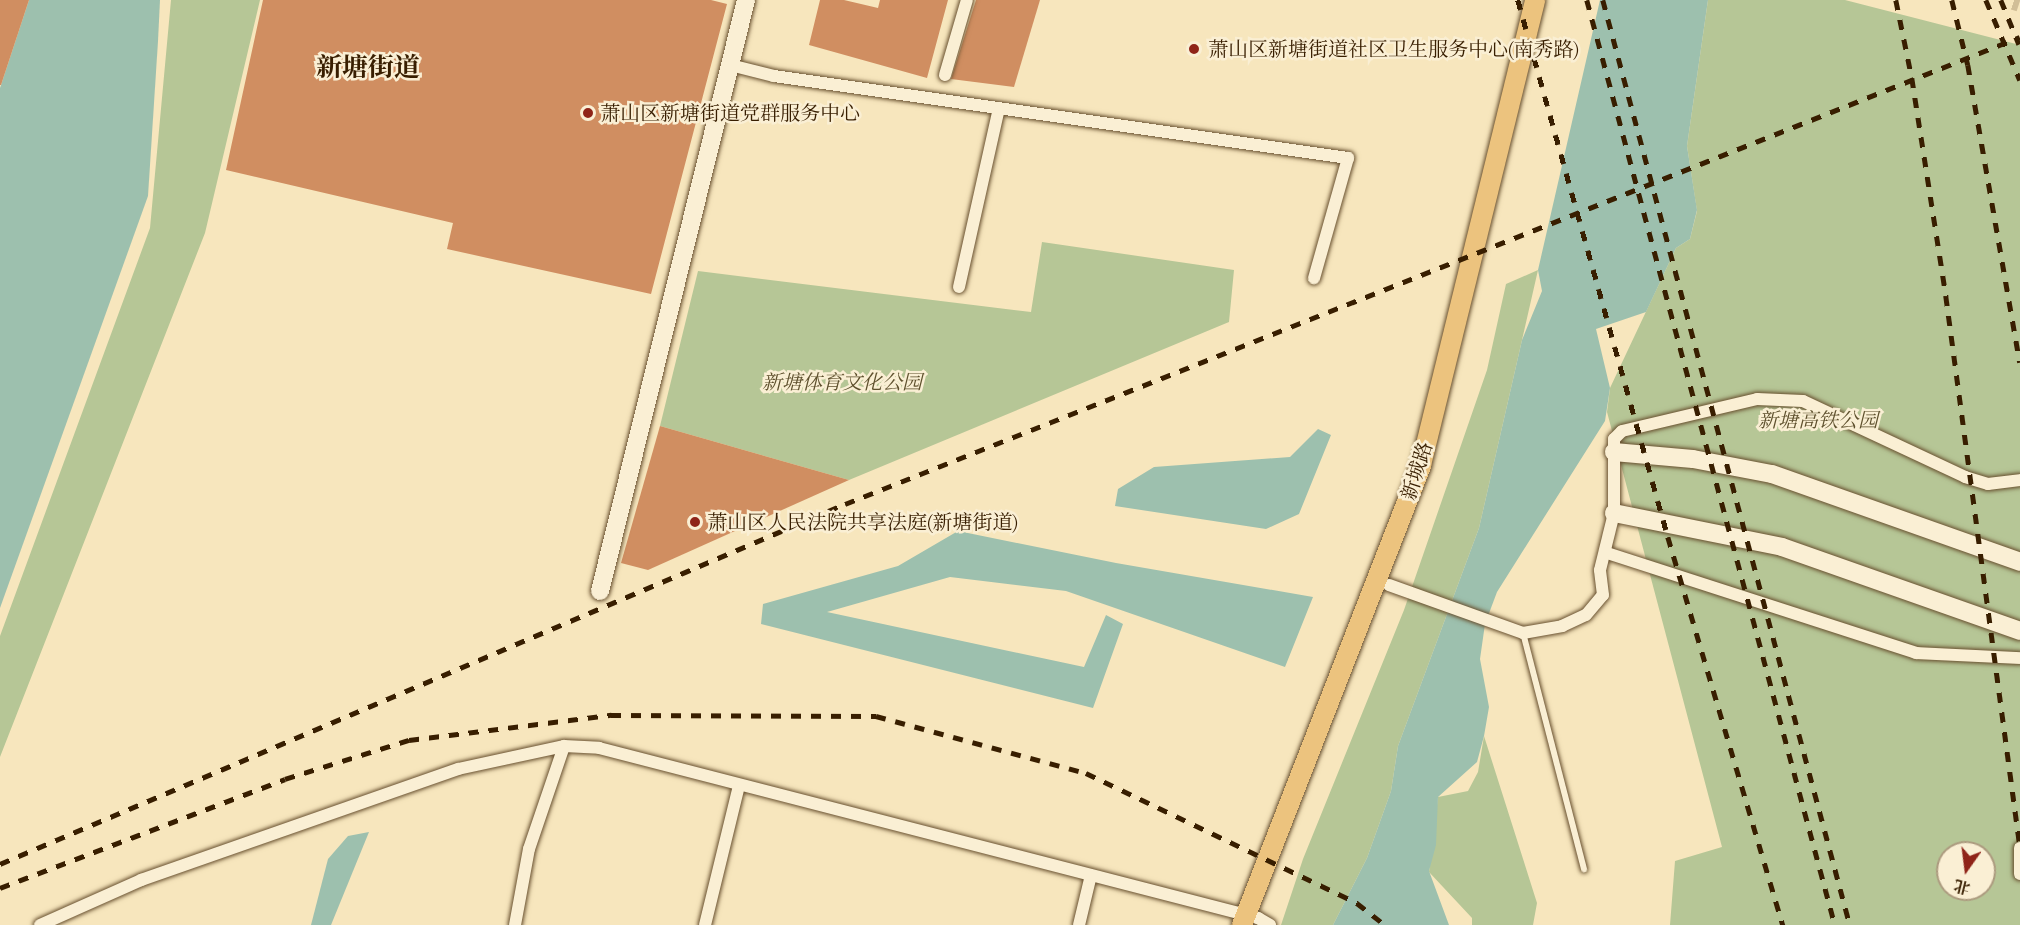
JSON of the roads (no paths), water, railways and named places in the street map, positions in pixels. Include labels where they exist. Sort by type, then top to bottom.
[{"type":"main road","name":"新城路","points":[[1254,922],[1421,465],[1535,0]]},
{"type":"main road","name":"新城路","points":[[1254,922],[1389,585],[1432,469],[1547,0]]},
{"type":"street","points":[[600,591],[746,0]]},
{"type":"street","points":[[945,75],[967,0]]},
{"type":"street","points":[[730,66],[774,76],[1348,158],[1314,278]]},
{"type":"street","points":[[959,287],[999,108]]},
{"type":"street","points":[[1389,585],[1522,633],[1562,626],[1586,615],[1603,595],[1600,570],[1607,553],[1614,513],[1614,439],[1622,431],[1777,397],[1803,400],[1949,472],[1988,484],[2020,480]]},
{"type":"street","points":[[1614,452],[1693,459],[1772,474],[2020,562]]},
{"type":"street","points":[[1614,513],[1782,547],[2020,631]]},
{"type":"street","points":[[1607,553],[1916,654],[2020,658]]},
{"type":"street","points":[[40,925],[141,880],[458,769],[564,746],[599,748],[1091,875],[1254,922]]},
{"type":"street","points":[[515,925],[528,849],[564,746]]},
{"type":"street","points":[[705,925],[739,785]]},
{"type":"street","points":[[2020,848],[2020,874]]},
{"type":"street","points":[[1079,925],[1091,875]]},
{"type":"lane","points":[[1522,633],[1584,869]]},
{"type":"tunnel","points":[[2014,0],[2020,2]]},
{"type":"railway","points":[[1518,0],[1668,537],[1783,925]]},
{"type":"railway","points":[[1587,0],[1835,925]]},
{"type":"railway","points":[[1603,0],[1850,925]]},
{"type":"railway","points":[[1896,0],[1912,78],[1946,296],[2020,846]]},
{"type":"railway","points":[[1952,0],[1968,65],[2020,362]]},
{"type":"railway","points":[[1986,0],[2020,80]]},
{"type":"railway","points":[[2001,0],[2019,44]]},
{"type":"railway","points":[[0,864],[845,504],[2020,37]]},
{"type":"railway","points":[[0,888],[285,779],[409,740],[611,715],[876,716],[1086,773],[1357,903],[1385,925]]},
{"type":"place","name":"萧山区新塘街道社区卫生服务中心(南秀路)","points":[[1194,49]]},
{"type":"place","name":"萧山区新塘街道党群服务中心","points":[[588,113]]},
{"type":"place","name":"萧山区人民法院共享法庭(新塘街道)","points":[[695,522]]},
{"type":"district","name":"新塘街道","points":[[368,68]]},
{"type":"park label","name":"新塘体育文化公园","points":[[842,382]]},
{"type":"park label","name":"新塘高铁公园","points":[[1818,420]]}]
